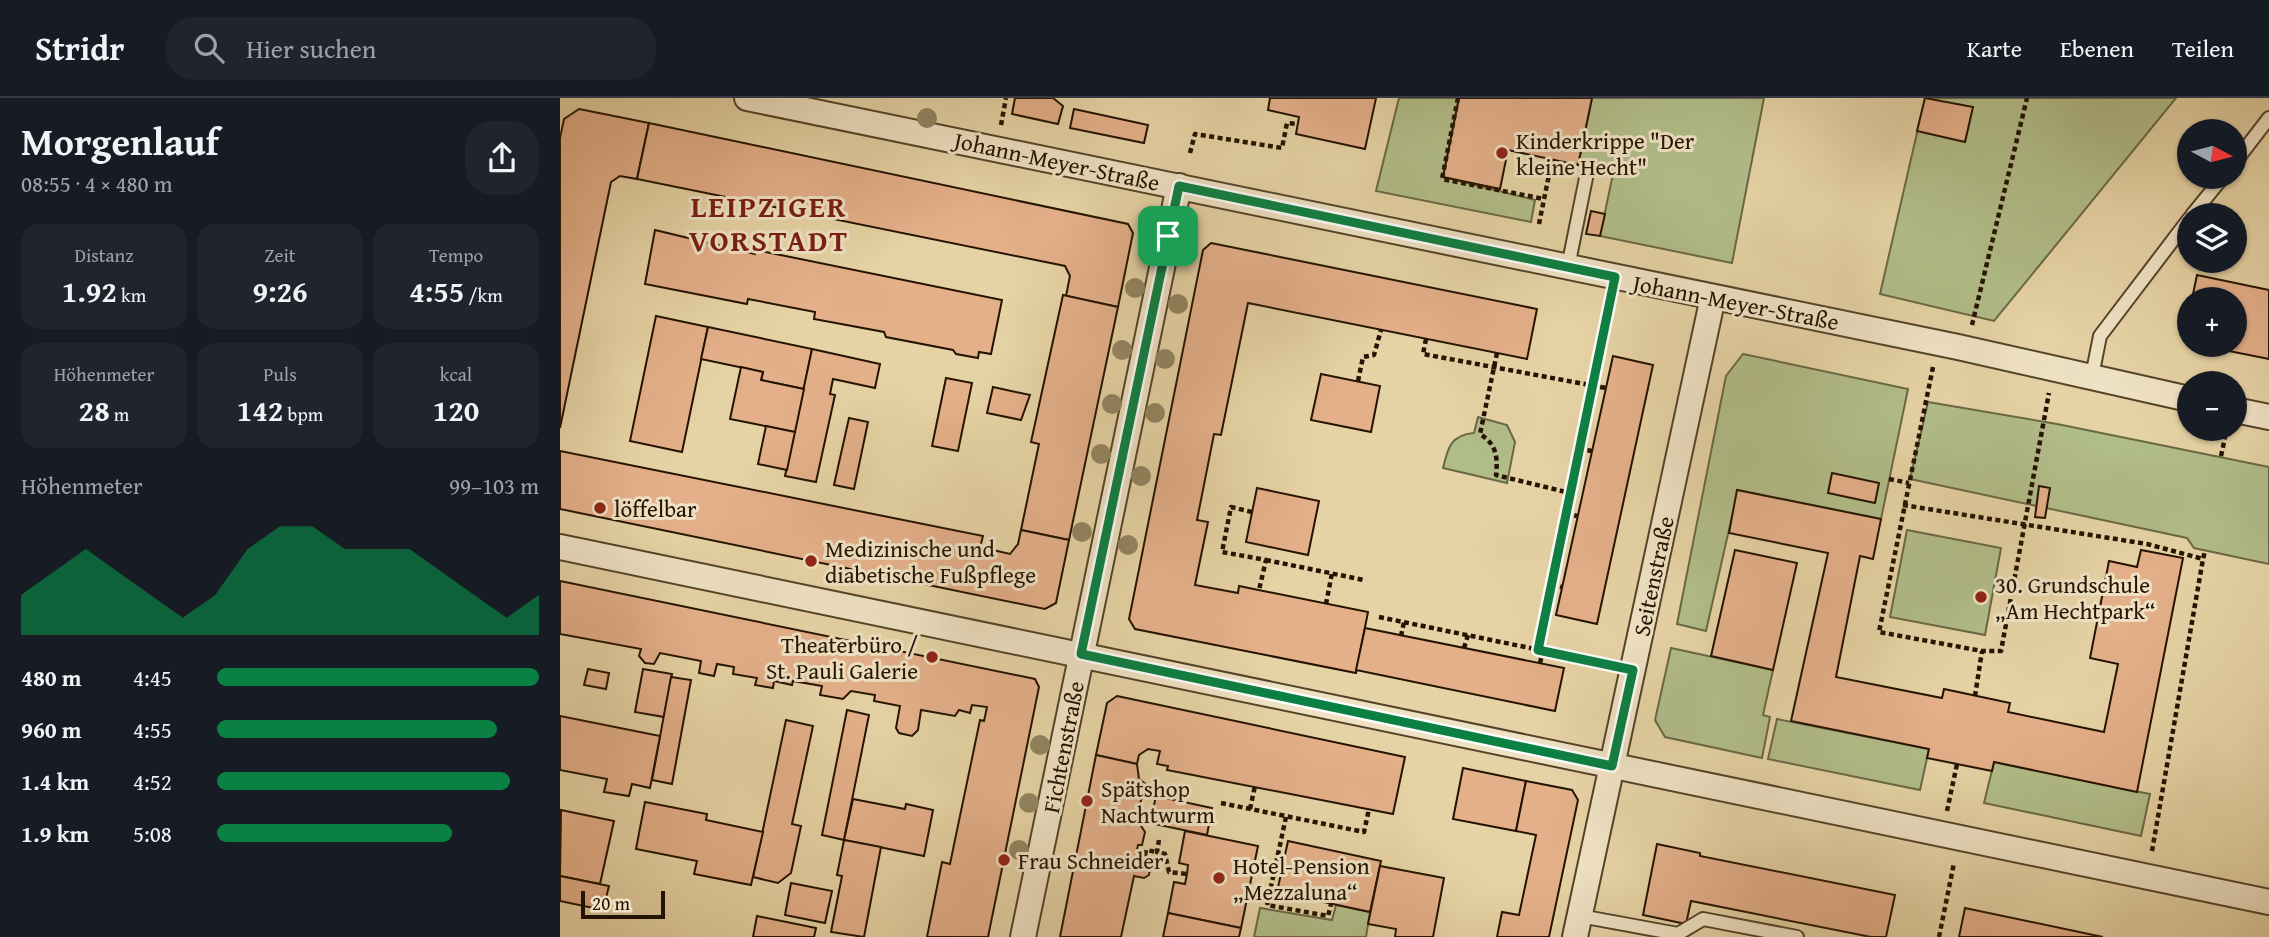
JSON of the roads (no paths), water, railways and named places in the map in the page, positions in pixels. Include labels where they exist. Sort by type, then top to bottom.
[{"type":"street","name":"Johann-Meyer-Straße","points":[[747,98],[1937,342],[2177,396]]},
{"type":"street","name":"Fichtenstraße","points":[[1023,937],[1179,186]]},
{"type":"street","name":"Seitenstraße","points":[[1577,927],[1713,297]]},
{"type":"street","points":[[2247,413],[2269,418]]},
{"type":"street","points":[[560,547],[2269,902]]},
{"type":"lane","points":[[2247,146],[2269,118]]},
{"type":"lane","points":[[1568,267],[1587,173]]},
{"type":"lane","points":[[2202,203],[2213,189]]},
{"type":"lane","points":[[2092,376],[2100,335],[2177,235]]},
{"type":"lane","points":[[1577,927],[1678,934],[1703,919],[1797,937]]},
{"type":"place","name":"Kinderkrippe \"Der kleine Hecht\"","points":[[1502,153]]},
{"type":"place","name":"löffelbar","points":[[600,508]]},
{"type":"place","name":"Medizinische und diabetische Fußpflege","points":[[811,561]]},
{"type":"place","name":"30. Grundschule „Am Hechtpark“","points":[[1981,597]]},
{"type":"place","name":"Theaterbüro / St. Pauli Galerie","points":[[932,657]]},
{"type":"place","name":"Spätshop Nachtwurm","points":[[1087,801]]},
{"type":"place","name":"Frau Schneider","points":[[1004,860]]},
{"type":"place","name":"Hotel-Pension „Mezzaluna“","points":[[1219,878]]},
{"type":"district","name":"LEIPZIGER VORSTADT","points":[[769,223]]}]
